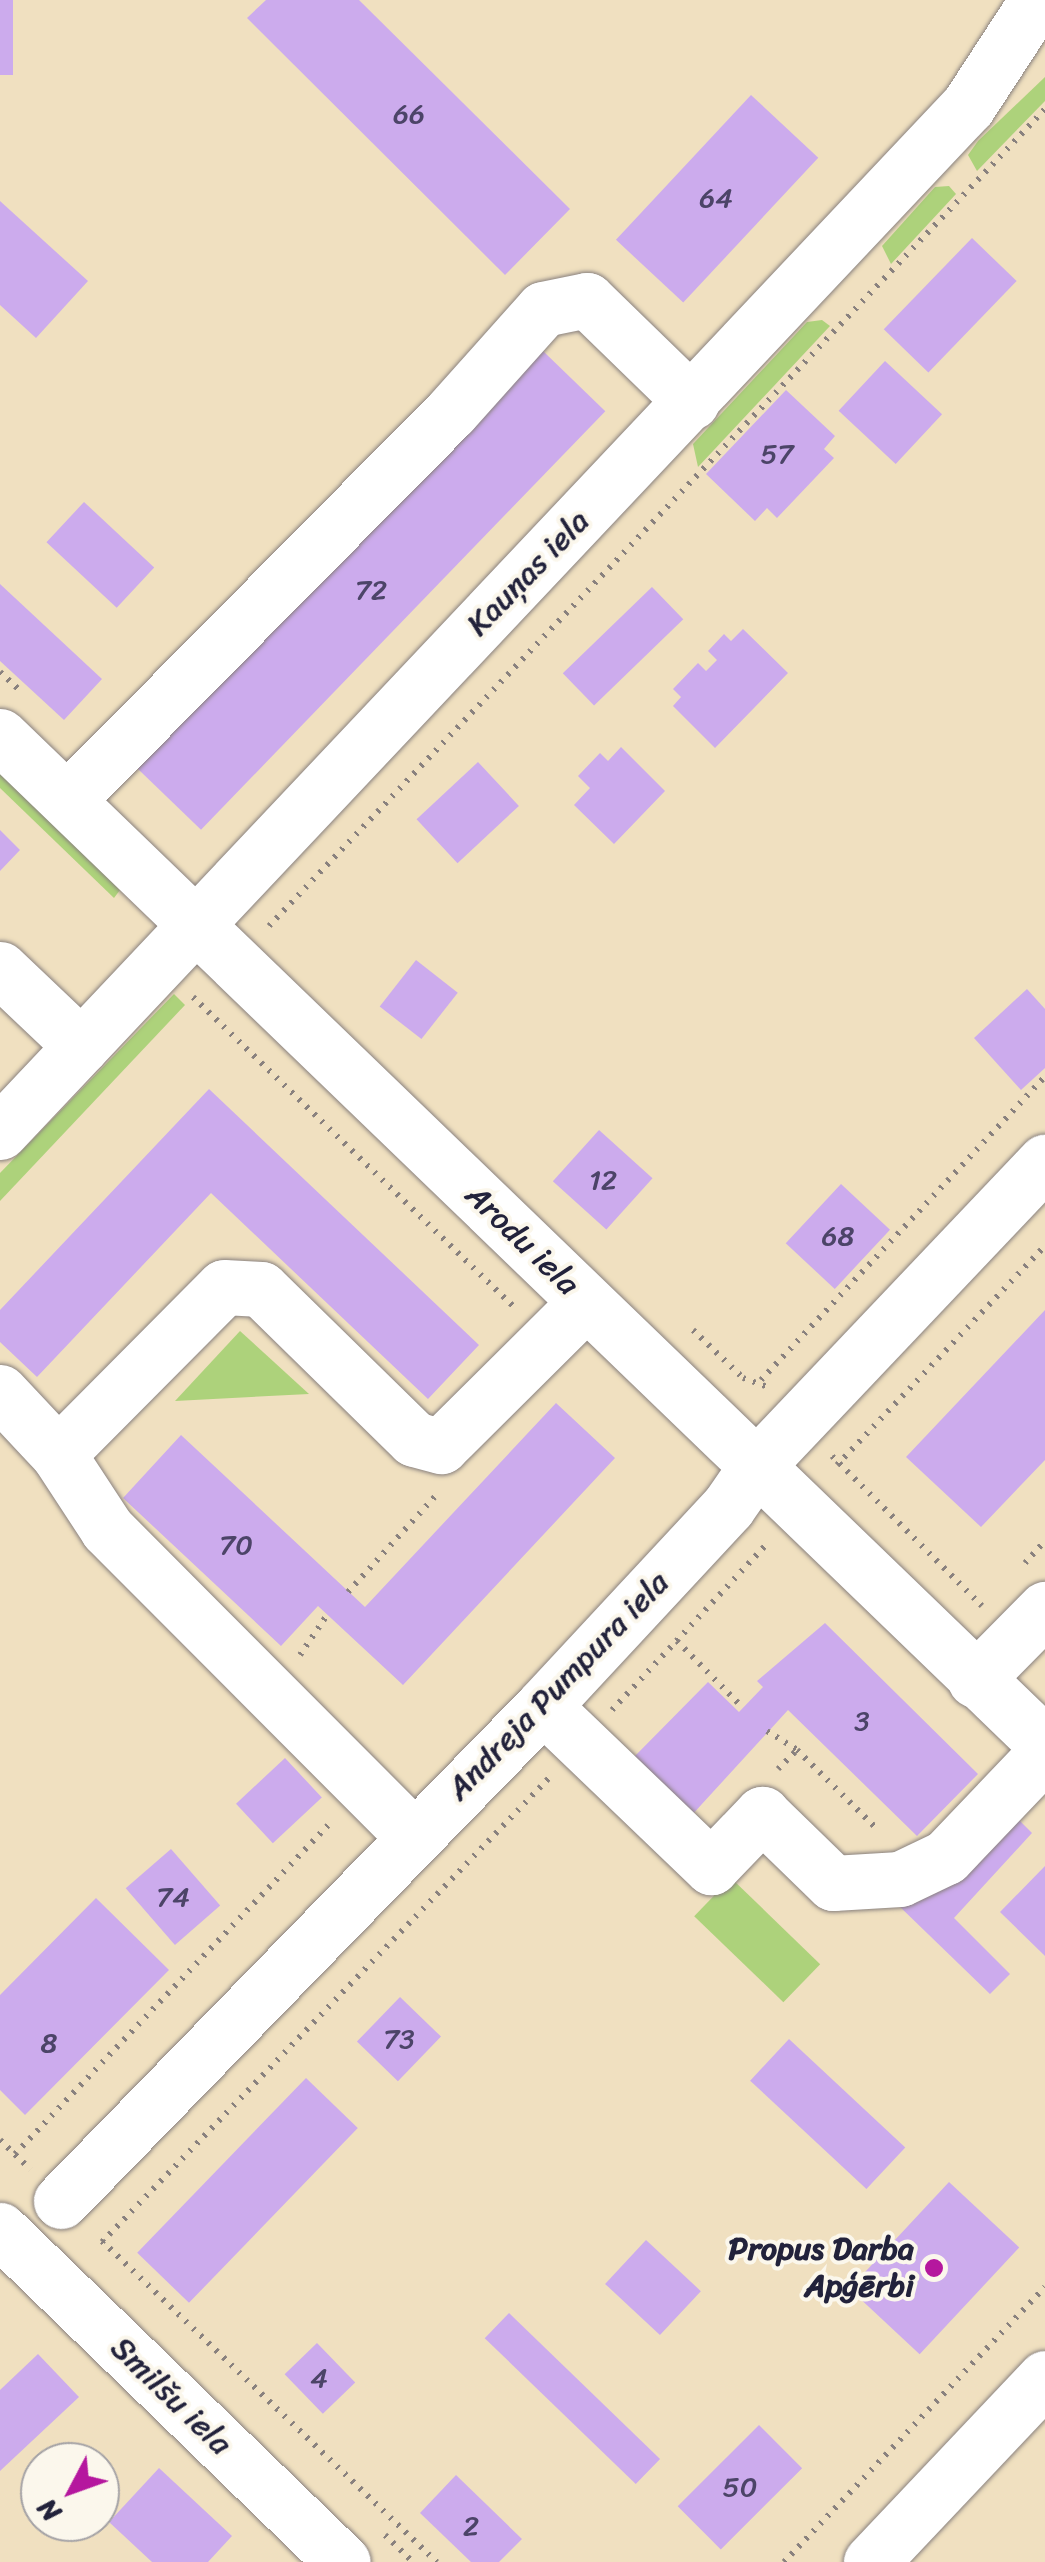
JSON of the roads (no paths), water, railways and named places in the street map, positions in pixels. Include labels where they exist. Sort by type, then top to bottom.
[{"type":"street","points":[[1037,0],[1045,8]]},
{"type":"street","name":"Kauņas iela","points":[[0,1132],[968,106],[1037,0]]},
{"type":"street","points":[[67,800],[451,412],[543,309],[587,300],[692,402]]},
{"type":"street","name":"Arodu iela","points":[[0,736],[757,1465],[974,1680],[1045,1744]]},
{"type":"street","points":[[0,969],[81,1046]]},
{"type":"street","name":"Andreja Pumpura iela","points":[[61,2201],[543,1706],[728,1507],[757,1465],[1045,1162]]},
{"type":"street","points":[[58,1454],[224,1286],[260,1289],[414,1439],[442,1446],[586,1302]]},
{"type":"street","points":[[0,1392],[58,1454],[107,1529],[413,1836]]},
{"type":"street","points":[[974,1680],[1030,1625]]},
{"type":"street","points":[[543,1706],[711,1867],[762,1814],[833,1883],[900,1879],[946,1856],[1045,1753]]},
{"type":"street","name":"Smilšu iela","points":[[0,2230],[342,2562]]},
{"type":"street","points":[[871,2562],[1045,2378]]},
{"type":"place","name":"Propus Darba Apģērbi","points":[[934,2268]]}]
